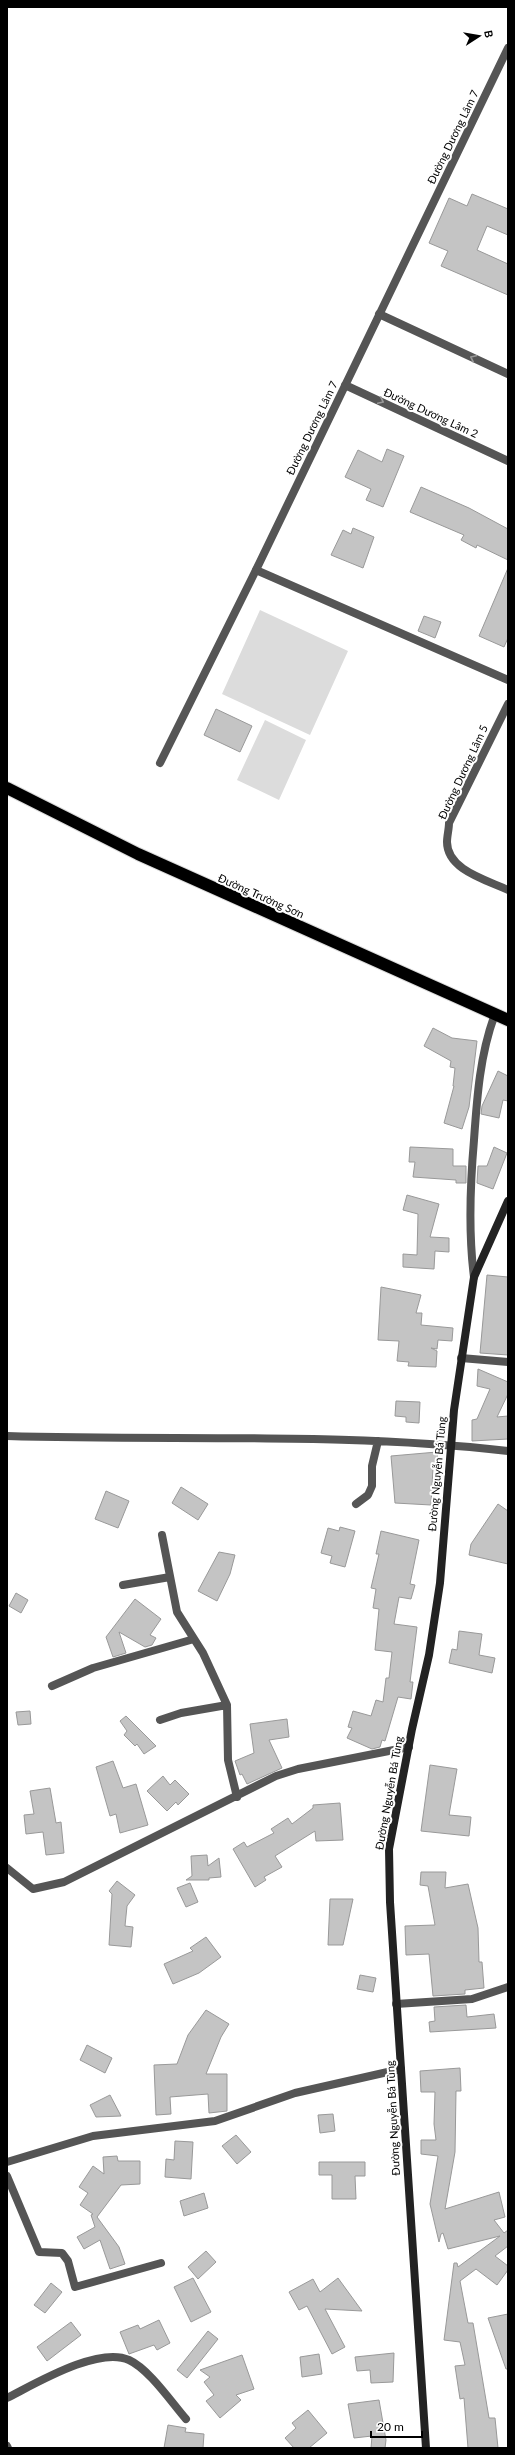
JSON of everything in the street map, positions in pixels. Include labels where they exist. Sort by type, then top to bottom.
[{"type":"highway","name":"Đường Trường Sơn","points":[[7,788],[125,846],[138,854],[265,913],[508,1020]]},
{"type":"main road","name":"Đường Nguyễn Bá Tùng","points":[[426,2448],[396,2004],[389,1849],[429,1655],[439,1590],[451,1444],[461,1358],[474,1277],[508,1201]]},
{"type":"street","name":"Đường Dương Lâm 7","points":[[160,763],[256,570],[508,48]]},
{"type":"street","points":[[379,314],[508,374]]},
{"type":"street","name":"Đường Dương Lâm 2","points":[[345,385],[508,460]]},
{"type":"street","points":[[256,570],[508,680]]},
{"type":"street","name":"Đường Dương Lâm 5","points":[[508,704],[449,823],[447,843],[453,860],[465,870],[508,890]]},
{"type":"street","points":[[474,1277],[469,1240],[470,1199],[476,1111],[485,1040],[495,1014]]},
{"type":"street","points":[[461,1358],[508,1362]]},
{"type":"street","points":[[7,1436],[378,1441],[451,1444],[508,1451]]},
{"type":"street","points":[[356,1504],[368,1495],[372,1486],[372,1466],[378,1441]]},
{"type":"street","points":[[162,1535],[177,1612],[217,1678],[227,1705],[228,1760],[237,1797]]},
{"type":"street","points":[[123,1585],[170,1577]]},
{"type":"street","points":[[52,1686],[93,1668],[194,1639]]},
{"type":"street","points":[[160,1720],[181,1713],[227,1705]]},
{"type":"street","points":[[7,1868],[33,1889],[64,1882],[237,1797],[276,1776],[298,1769],[409,1747]]},
{"type":"street","points":[[396,2004],[472,1999],[508,1986]]},
{"type":"street","points":[[7,2162],[94,2136],[215,2121],[295,2093],[401,2069]]},
{"type":"street","points":[[7,2176],[39,2252],[62,2253],[68,2261],[74,2287],[161,2263]]},
{"type":"street","points":[[7,2398],[86,2361],[113,2357],[129,2360],[143,2370],[186,2419]]},
{"type":"shaded area","points":[[260,610],[348,651],[310,735],[222,694]]},
{"type":"shaded area","points":[[265,720],[306,740],[279,800],[237,780]]},
{"type":"building","points":[[472,194],[508,209],[508,235],[487,226],[477,250],[508,264],[508,295],[441,266],[448,251],[429,243],[449,198],[467,206]]},
{"type":"building","points":[[387,449],[404,456],[383,507],[366,500],[371,489],[345,477],[358,450],[382,462]]},
{"type":"building","points":[[421,487],[469,508],[508,529],[508,560],[477,545],[476,548],[461,540],[464,535],[410,512]]},
{"type":"building","points":[[353,528],[374,537],[363,568],[331,555],[343,530],[351,534]]},
{"type":"building","points":[[508,568],[508,638],[504,647],[479,636]]},
{"type":"building","points":[[424,616],[441,622],[435,638],[418,631]]},
{"type":"building","points":[[216,709],[252,726],[240,752],[204,735]]},
{"type":"building","points":[[433,1028],[452,1038],[477,1041],[469,1107],[462,1129],[444,1123],[454,1086],[455,1068],[450,1067],[451,1061],[424,1046]]},
{"type":"building","points":[[498,1071],[508,1076],[508,1101],[503,1100],[499,1118],[481,1114],[482,1106]]},
{"type":"building","points":[[410,1147],[453,1149],[453,1166],[466,1166],[466,1183],[456,1183],[456,1180],[413,1177],[415,1162],[409,1162]]},
{"type":"building","points":[[494,1147],[507,1153],[493,1189],[477,1183],[478,1166],[487,1166]]},
{"type":"building","points":[[407,1195],[439,1204],[430,1237],[449,1238],[449,1252],[435,1251],[434,1269],[403,1267],[403,1254],[417,1255],[418,1214],[403,1210]]},
{"type":"building","points":[[487,1275],[508,1277],[508,1355],[480,1353]]},
{"type":"building","points":[[381,1287],[421,1295],[416,1313],[422,1313],[421,1325],[453,1328],[452,1341],[438,1340],[437,1349],[431,1348],[437,1351],[436,1367],[408,1366],[409,1362],[397,1361],[399,1341],[378,1340]]},
{"type":"building","points":[[478,1369],[508,1382],[508,1394],[497,1417],[508,1416],[508,1439],[472,1441],[472,1420],[477,1419],[490,1389],[477,1386]]},
{"type":"building","points":[[396,1401],[420,1402],[419,1423],[406,1422],[406,1417],[395,1416]]},
{"type":"building","points":[[437,1452],[439,1467],[433,1468],[431,1505],[395,1503],[391,1456]]},
{"type":"building","points":[[181,1487],[208,1504],[198,1520],[172,1503]]},
{"type":"building","points":[[106,1491],[129,1501],[118,1528],[95,1519]]},
{"type":"building","points":[[498,1504],[508,1511],[508,1564],[469,1555],[471,1544]]},
{"type":"building","points":[[340,1527],[355,1531],[345,1567],[330,1563],[332,1556],[321,1553],[328,1528],[339,1531]]},
{"type":"building","points":[[381,1531],[419,1540],[410,1584],[415,1585],[411,1599],[399,1597],[394,1624],[417,1627],[410,1682],[413,1682],[411,1699],[398,1697],[385,1741],[382,1740],[380,1747],[372,1749],[347,1738],[352,1728],[348,1727],[353,1711],[371,1716],[376,1700],[383,1702],[386,1678],[389,1678],[392,1652],[375,1650],[379,1609],[373,1608],[376,1589],[371,1588],[379,1554],[376,1554]]},
{"type":"building","points":[[219,1552],[235,1555],[230,1574],[217,1601],[198,1591]]},
{"type":"building","points":[[16,1593],[28,1600],[21,1613],[9,1606]]},
{"type":"building","points":[[135,1599],[161,1619],[150,1635],[156,1638],[152,1645],[145,1647],[119,1632],[126,1653],[113,1657],[106,1637]]},
{"type":"building","points":[[459,1631],[482,1634],[479,1655],[495,1658],[492,1673],[449,1663],[452,1649],[457,1650]]},
{"type":"building","points":[[30,1711],[31,1724],[18,1725],[16,1712]]},
{"type":"building","points":[[126,1716],[156,1746],[144,1754],[137,1744],[135,1746],[124,1735],[127,1731],[120,1721]]},
{"type":"building","points":[[287,1719],[289,1737],[269,1740],[282,1768],[247,1784],[242,1774],[240,1775],[235,1761],[254,1753],[250,1724]]},
{"type":"building","points":[[113,1761],[123,1788],[136,1784],[148,1825],[120,1833],[116,1814],[110,1816],[96,1767]]},
{"type":"building","points":[[430,1765],[457,1769],[449,1815],[471,1817],[469,1836],[421,1831]]},
{"type":"building","points":[[163,1776],[170,1785],[175,1780],[189,1794],[178,1805],[176,1802],[167,1811],[147,1791]]},
{"type":"building","points":[[50,1788],[56,1823],[61,1822],[64,1853],[46,1855],[43,1832],[26,1834],[24,1815],[34,1814],[30,1791]]},
{"type":"building","points":[[340,1803],[343,1840],[316,1841],[315,1831],[275,1856],[282,1867],[264,1877],[266,1880],[255,1887],[233,1849],[244,1842],[247,1847],[274,1833],[271,1829],[288,1818],[292,1824],[313,1808],[313,1805]]},
{"type":"building","points":[[207,1855],[208,1866],[219,1858],[221,1877],[209,1878],[209,1880],[186,1880],[192,1876],[191,1856]]},
{"type":"building","points":[[421,1872],[446,1872],[445,1888],[468,1884],[478,1928],[479,1962],[482,1962],[484,1988],[465,1990],[465,1994],[433,1996],[429,1954],[406,1955],[405,1926],[435,1925],[428,1886],[420,1885]]},
{"type":"building","points":[[117,1881],[135,1895],[127,1906],[125,1926],[133,1927],[131,1947],[109,1945],[112,1894],[109,1891]]},
{"type":"building","points":[[190,1883],[198,1902],[186,1907],[177,1888]]},
{"type":"building","points":[[330,1899],[353,1899],[343,1945],[328,1945]]},
{"type":"building","points":[[206,1937],[221,1957],[199,1973],[173,1984],[164,1964],[193,1951],[190,1948]]},
{"type":"building","points":[[360,1975],[376,1978],[373,1992],[357,1989]]},
{"type":"building","points":[[466,2005],[467,2017],[494,2014],[496,2028],[430,2032],[429,2022],[435,2021],[434,2007]]},
{"type":"building","points":[[206,2010],[229,2024],[221,2037],[206,2074],[227,2074],[227,2111],[209,2113],[208,2094],[170,2097],[171,2114],[156,2115],[154,2065],[177,2064],[188,2035]]},
{"type":"building","points":[[87,2045],[112,2058],[105,2073],[80,2060]]},
{"type":"building","points":[[460,2068],[461,2091],[456,2091],[455,2152],[445,2209],[499,2192],[505,2217],[494,2220],[504,2233],[508,2230],[508,2246],[495,2256],[508,2266],[508,2270],[497,2285],[476,2269],[460,2281],[468,2323],[473,2323],[489,2418],[495,2418],[498,2448],[468,2448],[464,2398],[460,2399],[455,2366],[465,2365],[460,2342],[444,2340],[454,2263],[457,2263],[458,2267],[500,2236],[448,2249],[443,2233],[441,2234],[439,2242],[430,2204],[438,2156],[421,2154],[421,2140],[436,2140],[434,2124],[435,2092],[421,2092],[420,2071]]},
{"type":"building","points":[[110,2095],[121,2116],[96,2117],[90,2105]]},
{"type":"building","points":[[333,2114],[335,2131],[320,2133],[318,2115]]},
{"type":"building","points":[[236,2135],[251,2152],[237,2164],[222,2146]]},
{"type":"building","points":[[175,2141],[193,2142],[191,2179],[165,2177],[166,2159],[174,2160]]},
{"type":"building","points":[[117,2156],[118,2161],[140,2161],[140,2184],[121,2185],[97,2217],[119,2247],[125,2264],[110,2269],[100,2240],[84,2249],[77,2237],[95,2227],[91,2215],[93,2214],[80,2205],[88,2193],[79,2187],[93,2166],[104,2174],[103,2157]]},
{"type":"building","points":[[319,2162],[365,2162],[365,2176],[355,2176],[356,2199],[332,2199],[332,2175],[319,2175]]},
{"type":"building","points":[[204,2193],[208,2208],[184,2216],[180,2201]]},
{"type":"building","points":[[206,2251],[216,2262],[198,2279],[188,2267]]},
{"type":"building","points":[[193,2278],[211,2312],[191,2322],[174,2287]]},
{"type":"building","points":[[338,2278],[362,2311],[325,2309],[345,2347],[332,2354],[307,2306],[299,2310],[289,2292],[313,2279],[320,2292]]},
{"type":"building","points":[[51,2283],[62,2292],[45,2313],[34,2305]]},
{"type":"building","points":[[508,2314],[508,2369],[506,2369],[488,2318]]},
{"type":"building","points":[[159,2320],[170,2343],[157,2350],[154,2345],[129,2354],[120,2332],[138,2325],[140,2329]]},
{"type":"building","points":[[71,2322],[81,2335],[47,2361],[37,2347]]},
{"type":"building","points":[[208,2331],[218,2339],[187,2378],[177,2370]]},
{"type":"building","points":[[394,2353],[393,2382],[371,2383],[370,2370],[357,2371],[355,2357]]},
{"type":"building","points":[[319,2354],[322,2374],[302,2377],[300,2357]]},
{"type":"building","points":[[242,2355],[254,2389],[236,2395],[241,2400],[220,2418],[206,2401],[214,2395],[204,2382],[210,2377],[200,2370]]},
{"type":"building","points":[[379,2400],[386,2440],[385,2448],[371,2448],[372,2436],[354,2438],[348,2404]]},
{"type":"building","points":[[308,2410],[327,2433],[309,2448],[294,2448],[285,2438],[296,2428],[292,2423]]},
{"type":"building","points":[[168,2425],[186,2428],[185,2432],[204,2434],[203,2448],[164,2448]]}]
